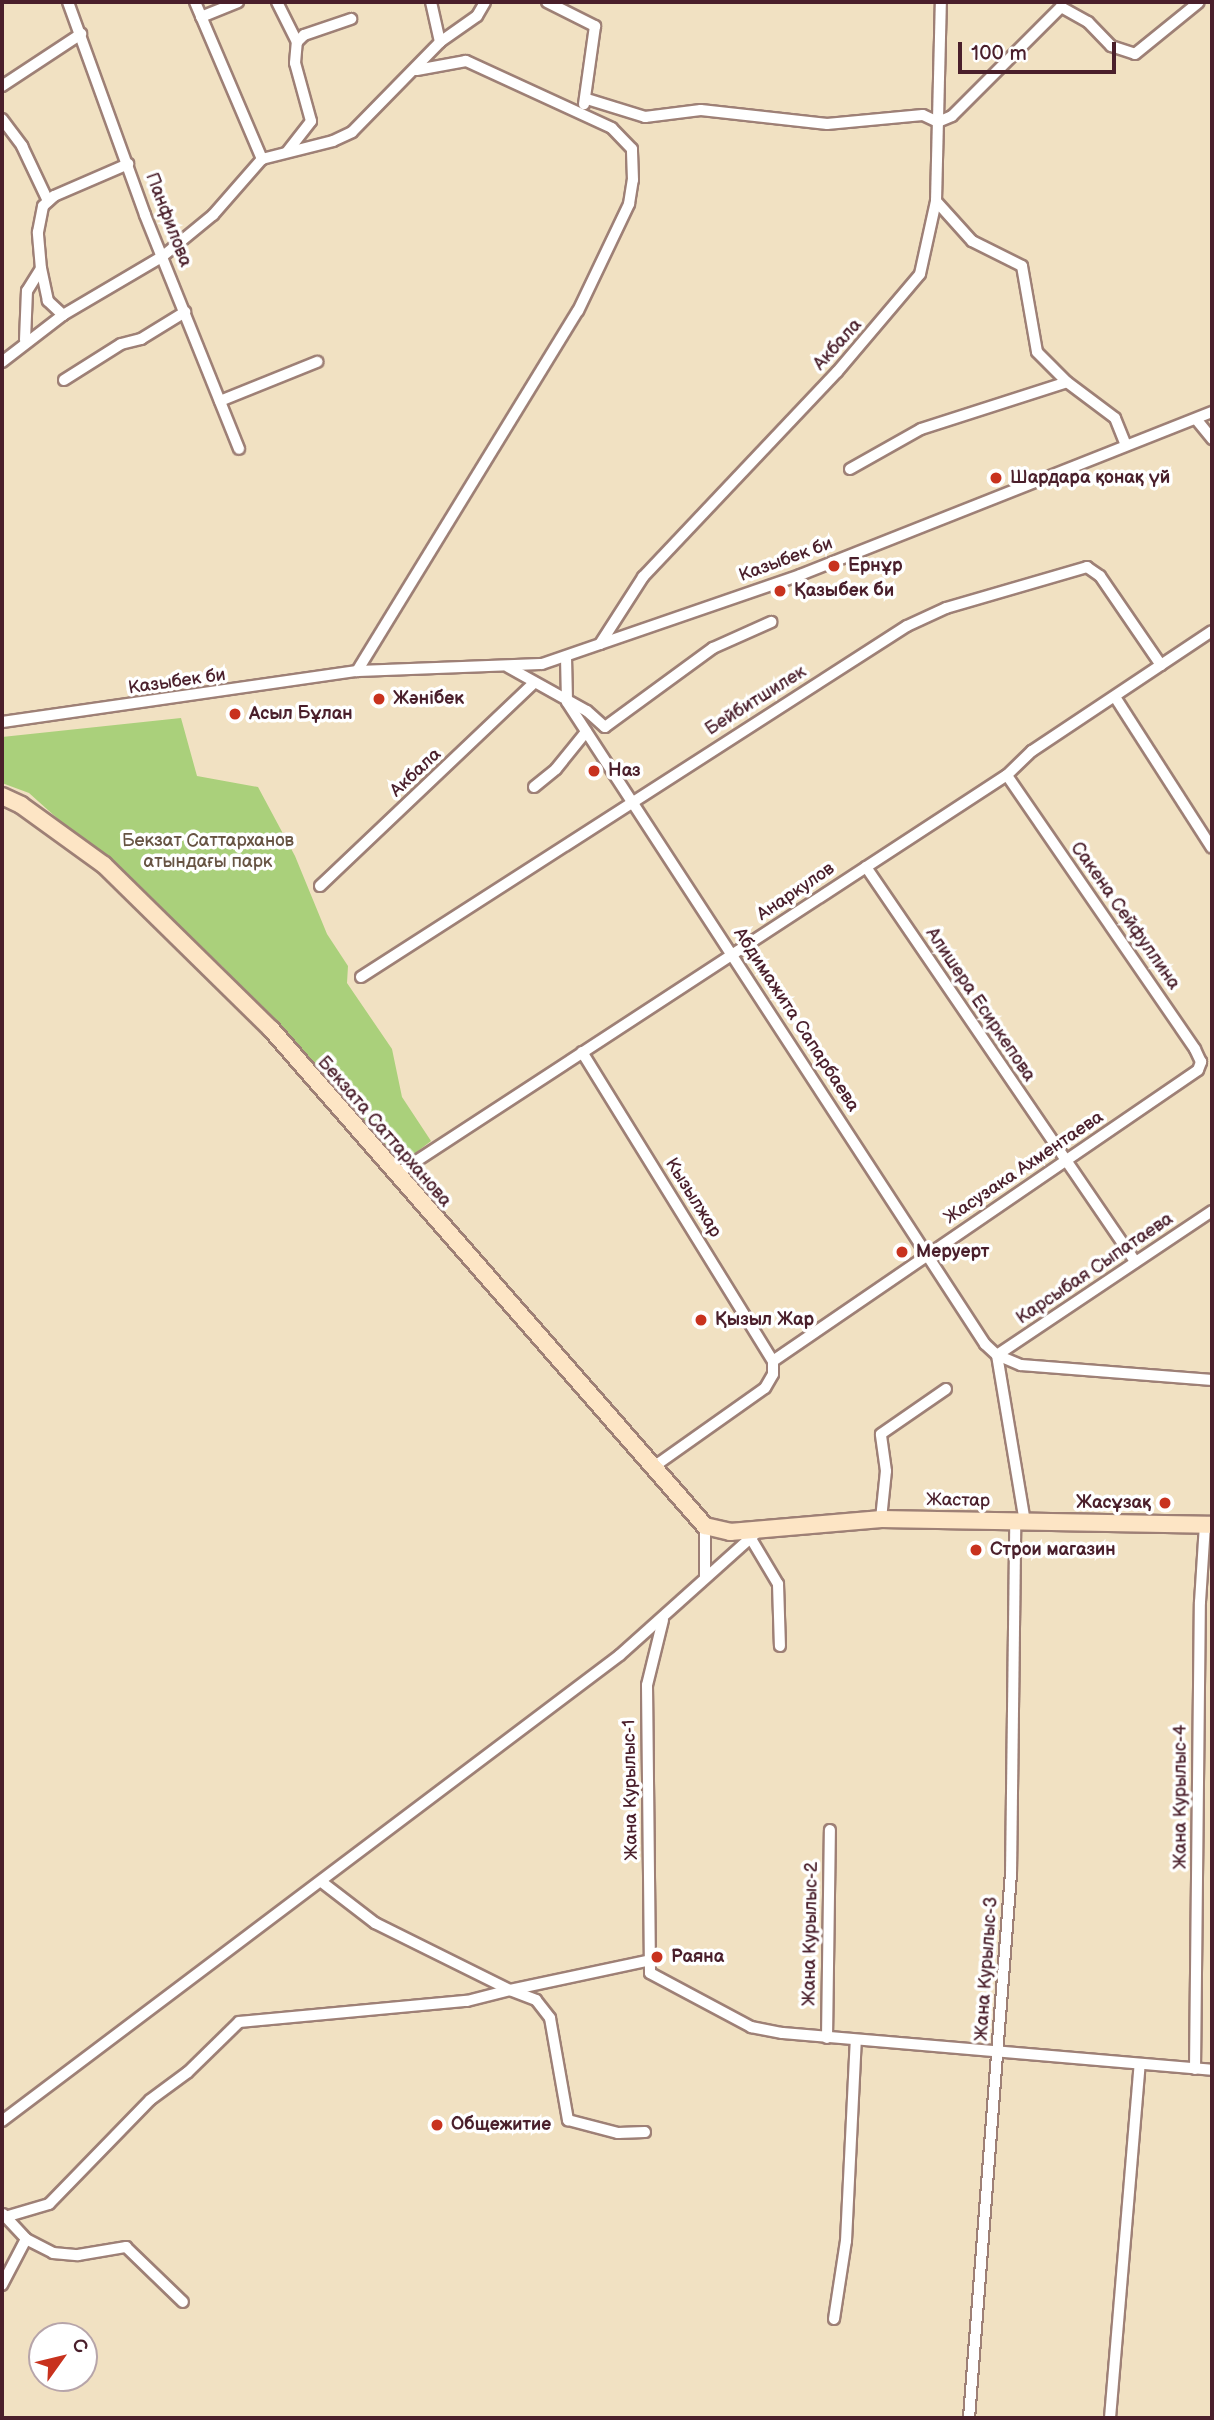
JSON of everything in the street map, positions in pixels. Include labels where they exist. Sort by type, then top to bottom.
[{"type":"street","name":"Панфилова","points":[[68,2],[239,449]]},
{"type":"street","points":[[195,2],[262,159]]},
{"type":"street","points":[[201,17],[238,2]]},
{"type":"street","points":[[277,2],[298,42]]},
{"type":"street","points":[[431,2],[440,41]]},
{"type":"street","points":[[2,362],[25,340],[63,314],[163,256],[213,215],[262,159],[334,141],[352,132],[387,91],[417,69],[440,41],[462,31],[485,2]]},
{"type":"street","points":[[547,2],[595,26],[587,99],[578,111]]},
{"type":"street","name":"Акбала","points":[[600,644],[643,577],[904,296],[920,274],[936,201],[942,2]]},
{"type":"street","points":[[587,99],[645,117],[701,110],[827,124],[923,116],[938,122],[952,116],[1060,7],[1088,22],[1111,46],[1135,54],[1199,2]]},
{"type":"street","points":[[287,152],[311,121],[295,63],[298,42],[304,35],[351,19]]},
{"type":"street","points":[[2,86],[81,34]]},
{"type":"street","points":[[357,671],[578,311],[629,204],[632,149],[612,128],[466,61],[417,69]]},
{"type":"street","points":[[2,119],[22,146],[48,201]]},
{"type":"street","points":[[63,314],[48,301],[41,269],[38,225],[48,201],[128,164]]},
{"type":"street","points":[[936,201],[972,241],[1022,266],[1034,347],[1067,382],[1115,418],[1125,443]]},
{"type":"street","points":[[25,340],[27,291],[41,269]]},
{"type":"street","points":[[64,380],[121,344],[141,339],[185,312]]},
{"type":"street","points":[[220,401],[317,362]]},
{"type":"street","points":[[850,469],[921,429],[1067,382]]},
{"type":"street","name":"Казыбек би","points":[[2,722],[357,671],[425,666],[508,667],[566,657],[800,575],[1125,443],[1212,412]]},
{"type":"street","points":[[1196,419],[1212,439]]},
{"type":"street","name":"Бейбитшилек","points":[[361,977],[907,626],[971,600],[1087,568],[1100,576],[1161,665]]},
{"type":"street","points":[[508,667],[610,726],[713,648],[771,622]]},
{"type":"street","name":"Анаркулов","points":[[395,1175],[1007,775],[1032,751],[1212,631]]},
{"type":"street","points":[[566,657],[567,702]]},
{"type":"street","name":"Акбала","points":[[320,887],[534,682]]},
{"type":"street","points":[[1115,697],[1212,848]]},
{"type":"street","name":"Абдимажита Сапарбаева","points":[[567,702],[997,1355],[1020,1522]]},
{"type":"street","points":[[534,787],[556,769],[586,732]]},
{"type":"street","name":"Сакена Сейфуллина","points":[[1007,775],[1195,1049],[1201,1062],[1190,1077]]},
{"type":"street","name":"Бекзата Саттарханова","points":[[2,796],[21,805],[104,865],[271,1029],[395,1175],[705,1526]]},
{"type":"street","name":"Алишера Есиркепова","points":[[866,867],[1135,1262]]},
{"type":"street","name":"Кызылжар","points":[[582,1052],[774,1362]]},
{"type":"street","name":"Жасузака Ахментаева","points":[[652,1468],[765,1388],[773,1374],[774,1362],[1190,1077]]},
{"type":"street","name":"Карсыбая Сыпатаева","points":[[997,1355],[1212,1211]]},
{"type":"street","points":[[997,1355],[1021,1365],[1212,1380]]},
{"type":"street","points":[[881,1519],[886,1471],[881,1434],[946,1389]]},
{"type":"street","name":"Жастар","points":[[705,1526],[730,1532],[755,1533],[881,1519],[1208,1525]]},
{"type":"street","name":"Жана Курылыс-3","points":[[970,2418],[1012,1874],[1020,1522]]},
{"type":"street","name":"Жана Курылыс-4","points":[[1195,2069],[1199,1758],[1208,1525]]},
{"type":"street","points":[[705,1526],[705,1577]]},
{"type":"street","points":[[2,2121],[323,1883],[663,1620],[705,1577],[755,1533],[778,1584],[780,1646]]},
{"type":"street","name":"Жана Курылыс-1","points":[[647,1961],[651,1937],[647,1685],[663,1620]]},
{"type":"street","points":[[1199,1758],[1212,1760]]},
{"type":"street","name":"Жана Курылыс-2","points":[[827,2038],[830,1830]]},
{"type":"street","points":[[323,1883],[374,1923],[510,1990],[536,2000],[550,2018],[568,2120],[618,2133],[645,2132]]},
{"type":"street","points":[[3,2215],[49,2204],[150,2100],[188,2071],[239,2022],[467,2001],[647,1961],[650,1973],[661,1981],[713,2003],[751,2027],[827,2038],[998,2050],[1212,2070]]},
{"type":"street","points":[[834,2319],[846,2241],[856,2040]]},
{"type":"street","points":[[1110,2418],[1140,2064]]},
{"type":"street","points":[[3,2215],[26,2239],[65,2255],[125,2247],[183,2302]]},
{"type":"street","points":[[2,2285],[26,2239]]},
{"type":"green space","name":"Бекзат Саттарханов атындағы парк","points":[[181,718],[197,776],[258,787],[295,856],[327,934],[348,966],[347,983],[392,1049],[402,1097],[431,1141],[401,1164],[222,966],[29,793],[2,783],[2,737]]},
{"type":"place","name":"Шардара қонақ үй","points":[[996,478]]},
{"type":"place","name":"Ернұр","points":[[834,566]]},
{"type":"place","name":"Қазыбек би","points":[[780,591]]},
{"type":"place","name":"Жәнібек","points":[[379,699]]},
{"type":"place","name":"Асыл Бұлан","points":[[235,714]]},
{"type":"place","name":"Наз","points":[[594,771]]},
{"type":"place","name":"Меруерт","points":[[902,1252]]},
{"type":"place","name":"Қызыл Жар","points":[[701,1320]]},
{"type":"place","name":"Жасұзақ","points":[[1165,1503]]},
{"type":"place","name":"Строи магазин","points":[[976,1550]]},
{"type":"place","name":"Раяна","points":[[657,1957]]},
{"type":"place","name":"Общежитие","points":[[437,2125]]}]
